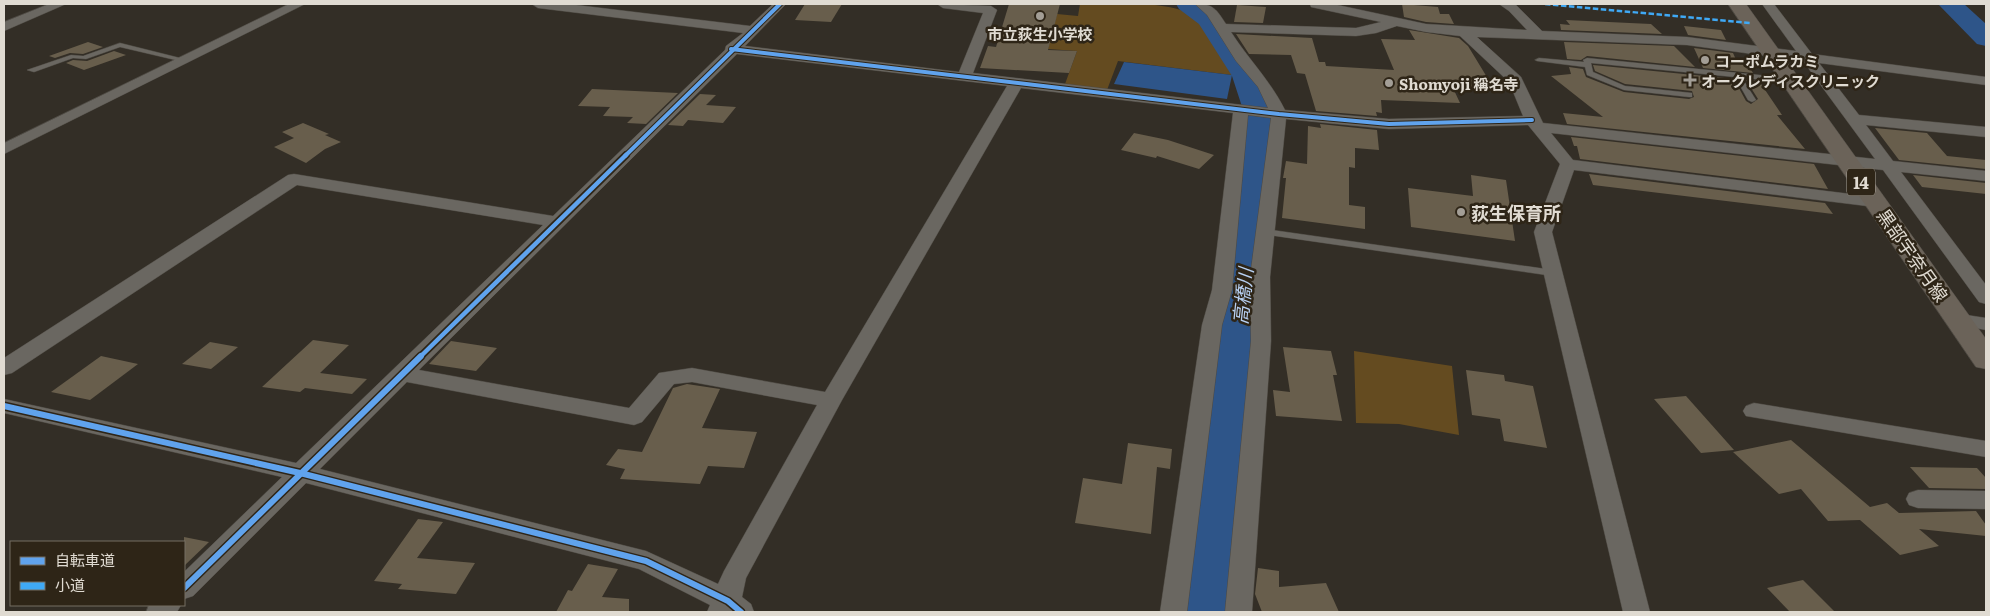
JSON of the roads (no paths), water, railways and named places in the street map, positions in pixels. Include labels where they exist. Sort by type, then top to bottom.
[{"type":"main road","name":"黒部宇奈月線","points":[[1737,4],[1960,320],[1986,360]]},
{"type":"street","points":[[4,27],[60,4]]},
{"type":"street","points":[[4,149],[299,4]]},
{"type":"street","points":[[538,4],[751,30]]},
{"type":"street","points":[[185,587],[731,49],[780,4]]},
{"type":"street","points":[[943,4],[990,10],[964,77]]},
{"type":"street","points":[[1201,4],[1223,28],[1241,58],[1265,86],[1279,114],[1260,277],[1261,341],[1238,612]]},
{"type":"street","points":[[1316,4],[1394,22],[1464,32],[1687,41],[1986,81]]},
{"type":"street","points":[[1506,4],[1514,8],[1538,35]]},
{"type":"street","points":[[1768,4],[1986,298]]},
{"type":"street","points":[[1223,28],[1356,32],[1371,30],[1394,22]]},
{"type":"street","points":[[1464,32],[1516,80],[1535,123],[1568,164],[1875,202]]},
{"type":"street","points":[[731,49],[1279,114],[1389,124],[1535,123],[1986,176]]},
{"type":"street","points":[[4,406],[300,473],[646,561],[730,608],[733,578],[831,400],[1016,84]]},
{"type":"street","points":[[1174,612],[1212,325],[1222,290],[1241,109]]},
{"type":"street","points":[[1854,118],[1986,132]]},
{"type":"street","points":[[1568,164],[1564,180],[1546,213],[1543,232],[1636,612]]},
{"type":"street","points":[[4,368],[294,179],[556,222]]},
{"type":"street","points":[[1960,320],[1986,324]]},
{"type":"street","points":[[400,374],[634,416],[667,378],[692,375],[831,400]]},
{"type":"street","points":[[1754,411],[1986,448]]},
{"type":"street","points":[[1918,499],[1986,500]]},
{"type":"lane","points":[[31,70],[73,56],[84,58],[120,45],[184,60]]},
{"type":"lane","points":[[1539,60],[1588,65]]},
{"type":"lane","points":[[1689,95],[1624,88],[1590,72],[1587,60],[1789,80]]},
{"type":"lane","points":[[1737,75],[1752,100]]},
{"type":"lane","points":[[1265,232],[1553,273]]},
{"type":"water","points":[[1124,62],[1232,75],[1227,99],[1114,84]]},
{"type":"waterway","name":"高橋川","points":[[1188,4],[1209,19],[1246,76],[1262,122],[1226,421],[1207,612]]},
{"type":"waterway","points":[[1950,4],[1986,38]]},
{"type":"place","name":"市立荻生小学校","points":[[1040,16]]},
{"type":"place","name":"コーポムラカミ","points":[[1705,60]]},
{"type":"place","name":"オークレディスクリニック","points":[[1690,80]]},
{"type":"place","name":"Shomyoji 稱名寺","points":[[1389,83]]},
{"type":"place","name":"荻生保育所","points":[[1461,212]]}]
